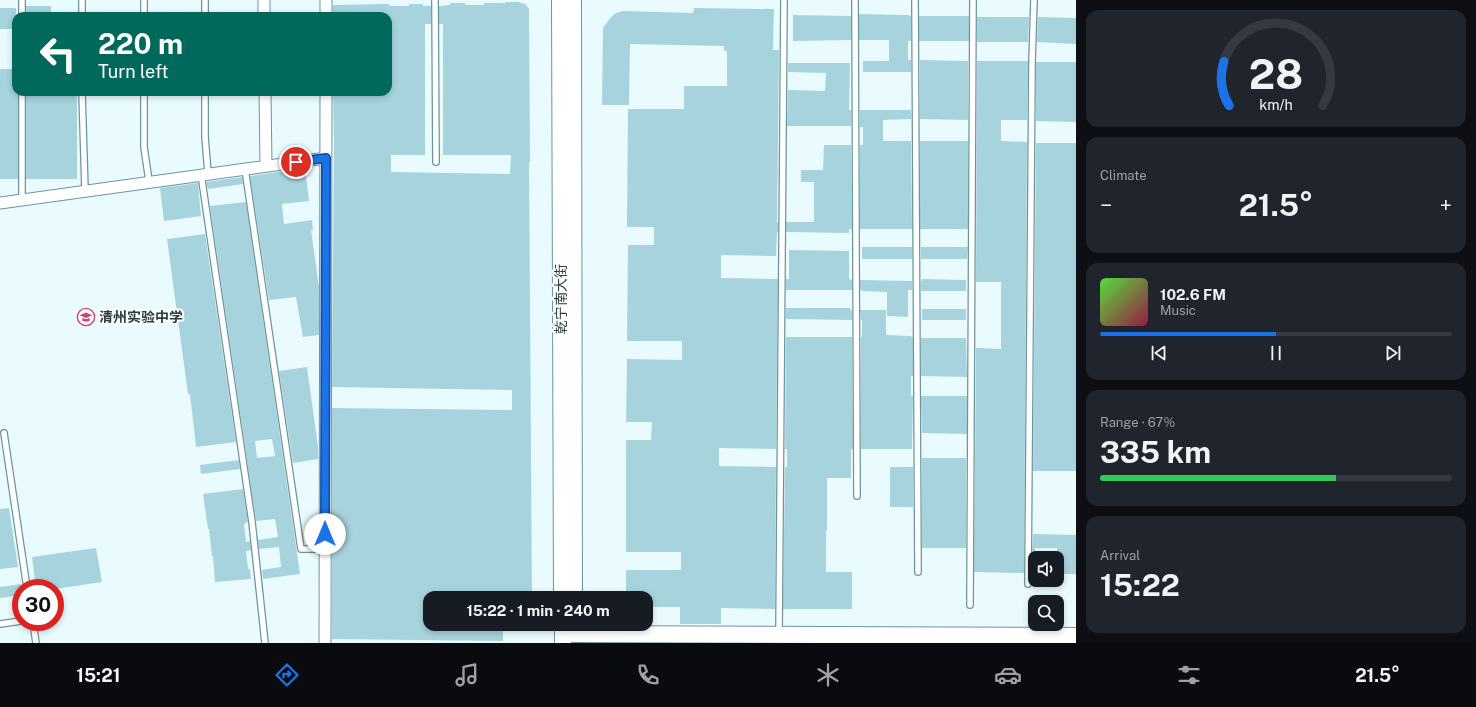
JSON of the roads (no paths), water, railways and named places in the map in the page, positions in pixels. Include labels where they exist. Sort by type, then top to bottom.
[{"type":"main road","name":"乾宁南大街","points":[[560,0],[562,591]]},
{"type":"main road","name":"乾宁南大街","points":[[573,0],[574,591]]},
{"type":"main road","points":[[569,634],[735,639],[1069,638]]},
{"type":"street","points":[[264,0],[264,12]]},
{"type":"street","points":[[326,0],[326,12]]},
{"type":"street","points":[[265,96],[266,166]]},
{"type":"street","points":[[325,643],[326,96]]},
{"type":"street","points":[[0,203],[149,181],[326,158]]},
{"type":"lane","points":[[22,0],[22,12]]},
{"type":"lane","points":[[82,0],[82,12]]},
{"type":"lane","points":[[144,0],[144,12]]},
{"type":"lane","points":[[204,0],[204,12]]},
{"type":"lane","points":[[435,0],[436,162]]},
{"type":"lane","points":[[784,0],[788,638]]},
{"type":"lane","points":[[855,0],[857,496]]},
{"type":"lane","points":[[915,0],[918,572]]},
{"type":"lane","points":[[970,605],[973,0]]},
{"type":"lane","points":[[1028,551],[1032,62],[1034,0]]},
{"type":"lane","points":[[22,96],[22,200]]},
{"type":"lane","points":[[82,96],[85,190]]},
{"type":"lane","points":[[144,96],[144,147],[149,181]]},
{"type":"lane","points":[[205,96],[205,174],[252,522],[265,643]]},
{"type":"lane","points":[[245,168],[301,549],[325,549]]},
{"type":"lane","points":[[4,434],[26,579]]},
{"type":"lane","points":[[0,624],[12,622]]},
{"type":"lane","points":[[34,631],[36,643]]},
{"type":"place","name":"清州实验中学","points":[[86,317]]}]
